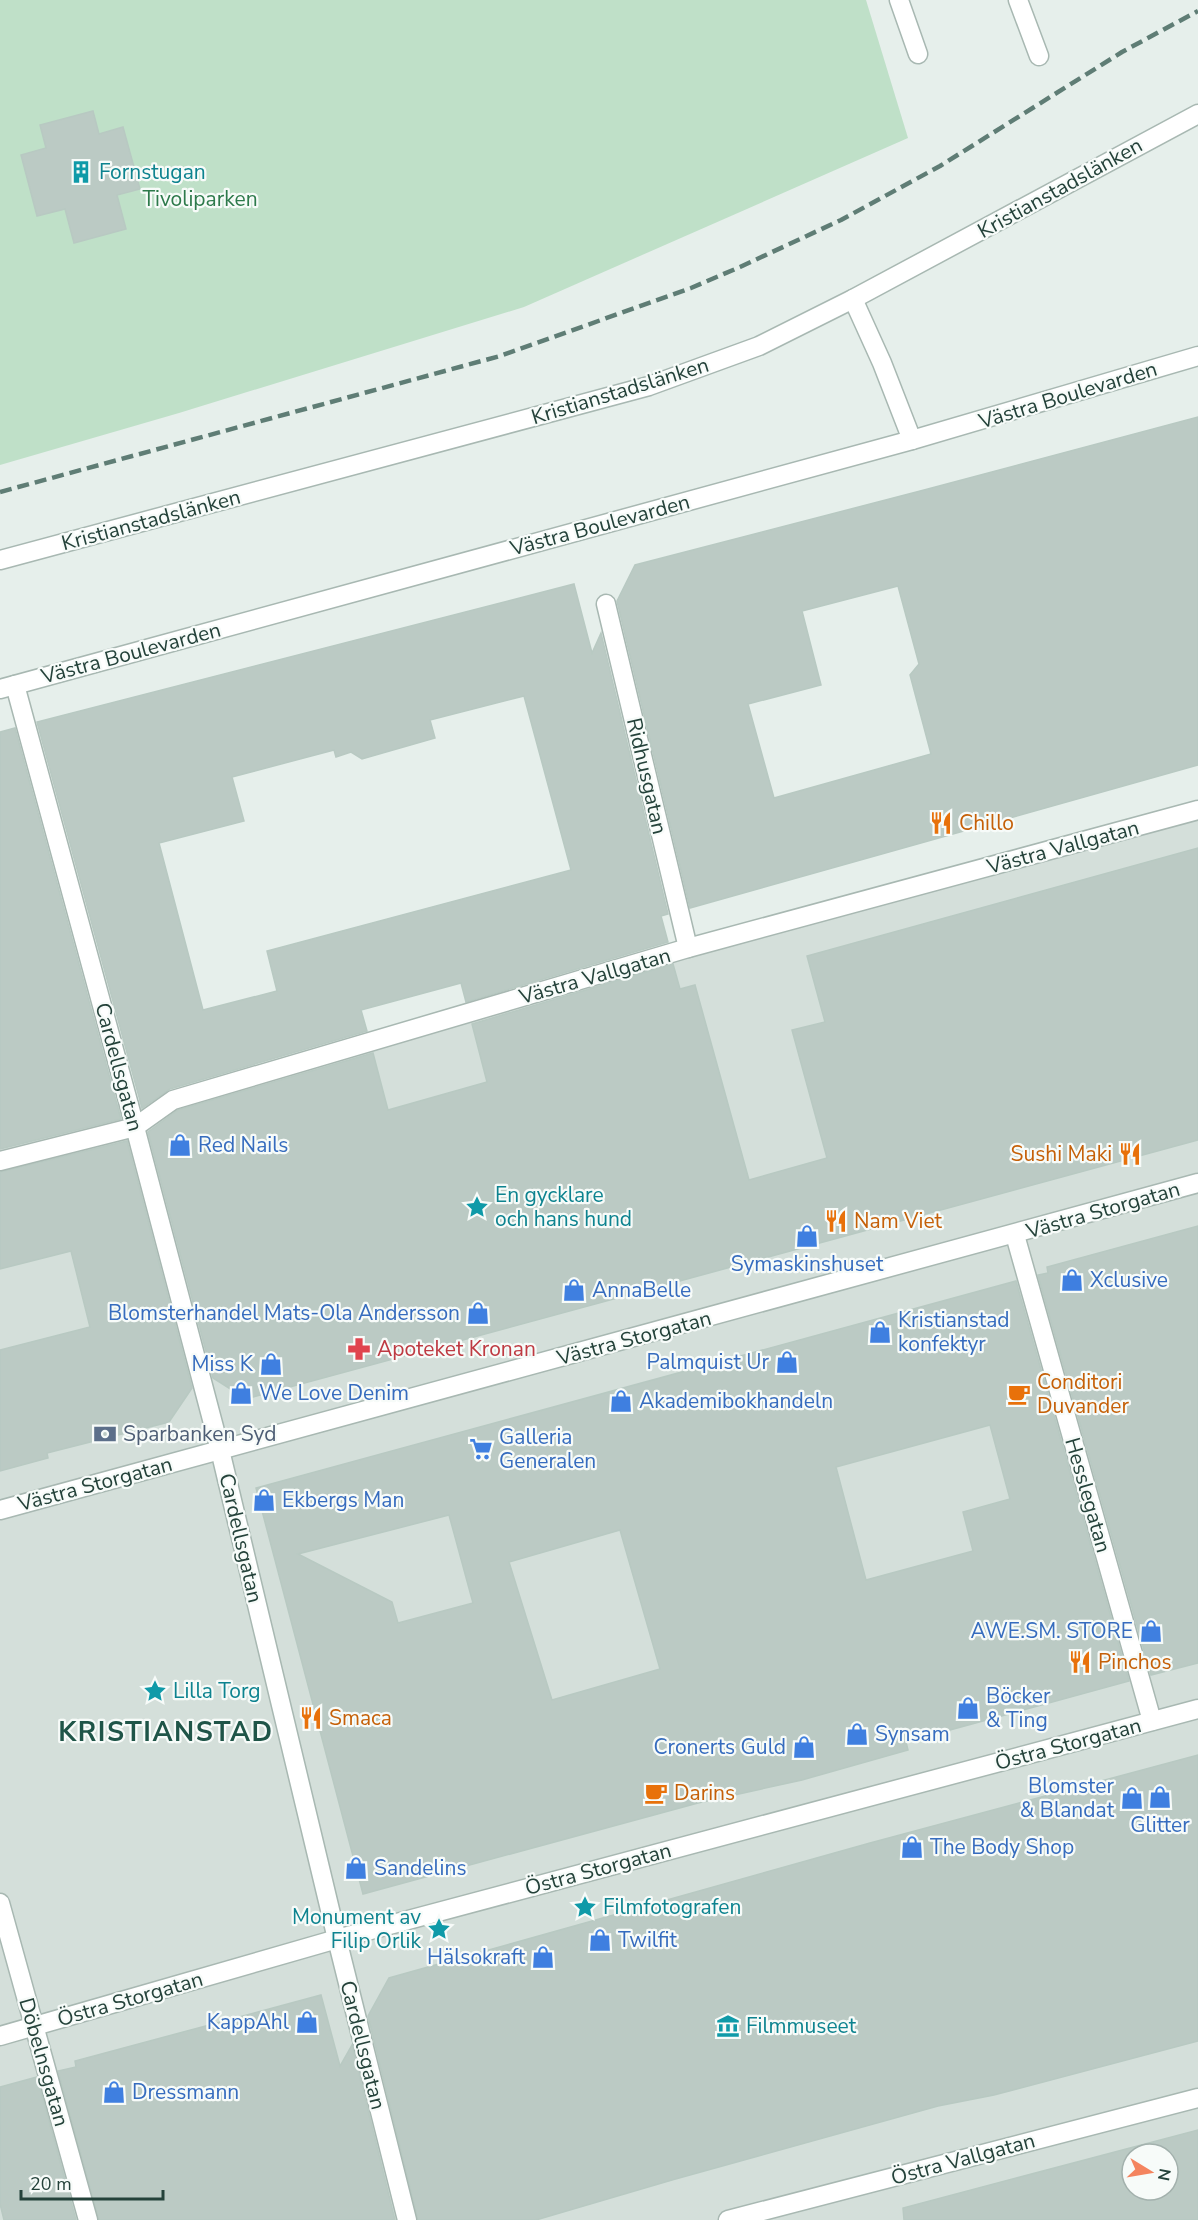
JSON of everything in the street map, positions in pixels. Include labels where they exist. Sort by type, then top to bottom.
[{"type":"street","points":[[898,0],[918,54]]},
{"type":"street","points":[[1018,0],[1039,56]]},
{"type":"street","name":"Kristianstadslänken","points":[[0,560],[649,386],[759,346],[853,299],[1198,114]]},
{"type":"street","points":[[853,299],[882,363],[912,440]]},
{"type":"street","name":"Västra Boulevarden","points":[[7,687],[912,440],[1198,356]]},
{"type":"street","name":"Ridhusgatan","points":[[606,604],[688,948]]},
{"type":"street","name":"Cardellsgatan","points":[[7,687],[135,1127],[220,1450],[407,2220]]},
{"type":"street","name":"Västra Vallgatan","points":[[0,1161],[135,1127],[173,1100],[688,948],[1198,810]]},
{"type":"street","name":"Västra Storgatan","points":[[0,1510],[1198,1183]]},
{"type":"street","name":"Hesslegatan","points":[[1015,1234],[1152,1721]]},
{"type":"street","name":"Östra Storgatan","points":[[0,2036],[337,1939],[1198,1709]]},
{"type":"street","name":"Döbelnsgatan","points":[[0,1904],[88,2220]]},
{"type":"street","name":"Östra Vallgatan","points":[[728,2220],[1198,2098]]},
{"type":"shaded area","points":[[1198,811],[1198,2220],[0,2220],[0,1138]]},
{"type":"green space","name":"Tivoliparken","points":[[0,0],[866,0],[908,138],[524,307],[179,413],[0,465]]},
{"type":"building","name":"Fornstugan","points":[[93,111],[99,134],[123,127],[140,189],[117,195],[126,229],[74,243],[65,209],[37,216],[21,155],[46,148],[40,125]]},
{"type":"building","points":[[1198,417],[1198,765],[690,908],[617,601],[635,565]],"holes":[[[898,586],[919,664],[910,675],[931,754],[774,798],[748,704],[821,685],[802,611]]]},
{"type":"building","points":[[574,584],[592,653],[601,633],[668,914],[661,916],[668,942],[466,1002],[461,983],[361,1010],[367,1031],[170,1089],[142,1108],[37,722]],"holes":[[[524,696],[571,870],[267,951],[277,991],[203,1010],[159,843],[244,821],[232,777],[334,750],[336,757],[351,752],[362,759],[435,738],[430,720]]]},
{"type":"building","points":[[15,728],[121,1119],[0,1149],[0,732]]},
{"type":"building","points":[[1198,848],[1198,1140],[246,1399],[213,1378],[148,1132],[178,1110],[373,1053],[388,1110],[487,1082],[472,1024],[673,964],[680,989],[695,985],[749,1180],[827,1158],[792,1030],[825,1022],[807,956]]},
{"type":"building","points":[[127,1141],[192,1388],[169,1422],[47,1453],[48,1458],[0,1471],[0,1350],[90,1327],[71,1251],[0,1269],[0,1172]]},
{"type":"building","points":[[1198,1226],[1198,1663],[1151,1675],[1038,1275],[1048,1273],[1047,1267]]},
{"type":"building","points":[[1016,1281],[1129,1681],[906,1742],[908,1750],[802,1780],[698,1803],[363,1894],[256,1488]],"holes":[[[990,1425],[1010,1499],[963,1512],[973,1551],[866,1580],[836,1467]],[[449,1515],[473,1603],[398,1623],[392,1602],[298,1554]],[[620,1530],[660,1669],[552,1700],[509,1562]]]},
{"type":"building","points":[[1198,1755],[1198,2041],[994,2095],[938,2106],[536,2220],[418,2220],[368,2016],[389,1978],[870,1843]]},
{"type":"building","points":[[321,1995],[340,2066],[352,2045],[395,2220],[99,2220],[58,2071],[76,2067],[75,2061]]},
{"type":"building","points":[[37,2077],[76,2220],[4,2220],[0,2204],[0,2087]]},
{"type":"building","points":[[1198,2130],[1198,2220],[904,2220],[903,2208],[1120,2151],[1120,2202],[1180,2202],[1180,2142],[1153,2142]]},
{"type":"railway","points":[[0,492],[500,356],[691,288],[841,220],[940,166],[1122,52],[1198,11]]},
{"type":"place","name":"Fornstugan","points":[[81,172]]},
{"type":"place","name":"Chillo","points":[[941,823]]},
{"type":"place","name":"Red Nails","points":[[180,1145]]},
{"type":"place","name":"Sushi Maki","points":[[1130,1154]]},
{"type":"place","name":"En gycklare och hans hund","points":[[477,1207]]},
{"type":"place","name":"Nam Viet","points":[[836,1221]]},
{"type":"place","name":"Symaskinshuset","points":[[807,1236]]},
{"type":"place","name":"Xclusive","points":[[1072,1280]]},
{"type":"place","name":"AnnaBelle","points":[[574,1290]]},
{"type":"place","name":"Blomsterhandel Mats-Ola Andersson","points":[[478,1313]]},
{"type":"place","name":"Kristianstad konfektyr","points":[[880,1332]]},
{"type":"place","name":"Apoteket Kronan","points":[[359,1349]]},
{"type":"place","name":"Palmquist Ur","points":[[787,1362]]},
{"type":"place","name":"Miss K","points":[[271,1364]]},
{"type":"place","name":"We Love Denim","points":[[241,1393]]},
{"type":"place","name":"Conditori Duvander","points":[[1019,1394]]},
{"type":"place","name":"Akademibokhandeln","points":[[621,1401]]},
{"type":"place","name":"Sparbanken Syd","points":[[105,1434]]},
{"type":"place","name":"Galleria Generalen","points":[[481,1449]]},
{"type":"place","name":"Ekbergs Man","points":[[264,1500]]},
{"type":"place","name":"AWE.SM. STORE","points":[[1151,1631]]},
{"type":"place","name":"Pinchos","points":[[1080,1662]]},
{"type":"place","name":"Lilla Torg","points":[[155,1691]]},
{"type":"place","name":"Böcker & Ting","points":[[968,1708]]},
{"type":"place","name":"Smaca","points":[[311,1718]]},
{"type":"place","name":"Synsam","points":[[857,1734]]},
{"type":"place","name":"Cronerts Guld","points":[[804,1747]]},
{"type":"place","name":"Darins","points":[[656,1793]]},
{"type":"place","name":"Glitter","points":[[1160,1797]]},
{"type":"place","name":"Blomster & Blandat","points":[[1132,1798]]},
{"type":"place","name":"The Body Shop","points":[[912,1847]]},
{"type":"place","name":"Sandelins","points":[[356,1868]]},
{"type":"place","name":"Filmfotografen","points":[[585,1907]]},
{"type":"place","name":"Monument av Filip Orlik","points":[[439,1929]]},
{"type":"place","name":"Twilfit","points":[[600,1940]]},
{"type":"place","name":"Hälsokraft","points":[[543,1957]]},
{"type":"place","name":"KappAhl","points":[[307,2022]]},
{"type":"place","name":"Filmmuseet","points":[[728,2026]]},
{"type":"place","name":"Dressmann","points":[[114,2092]]},
{"type":"district","name":"KRISTIANSTAD","points":[[166,1732]]}]
